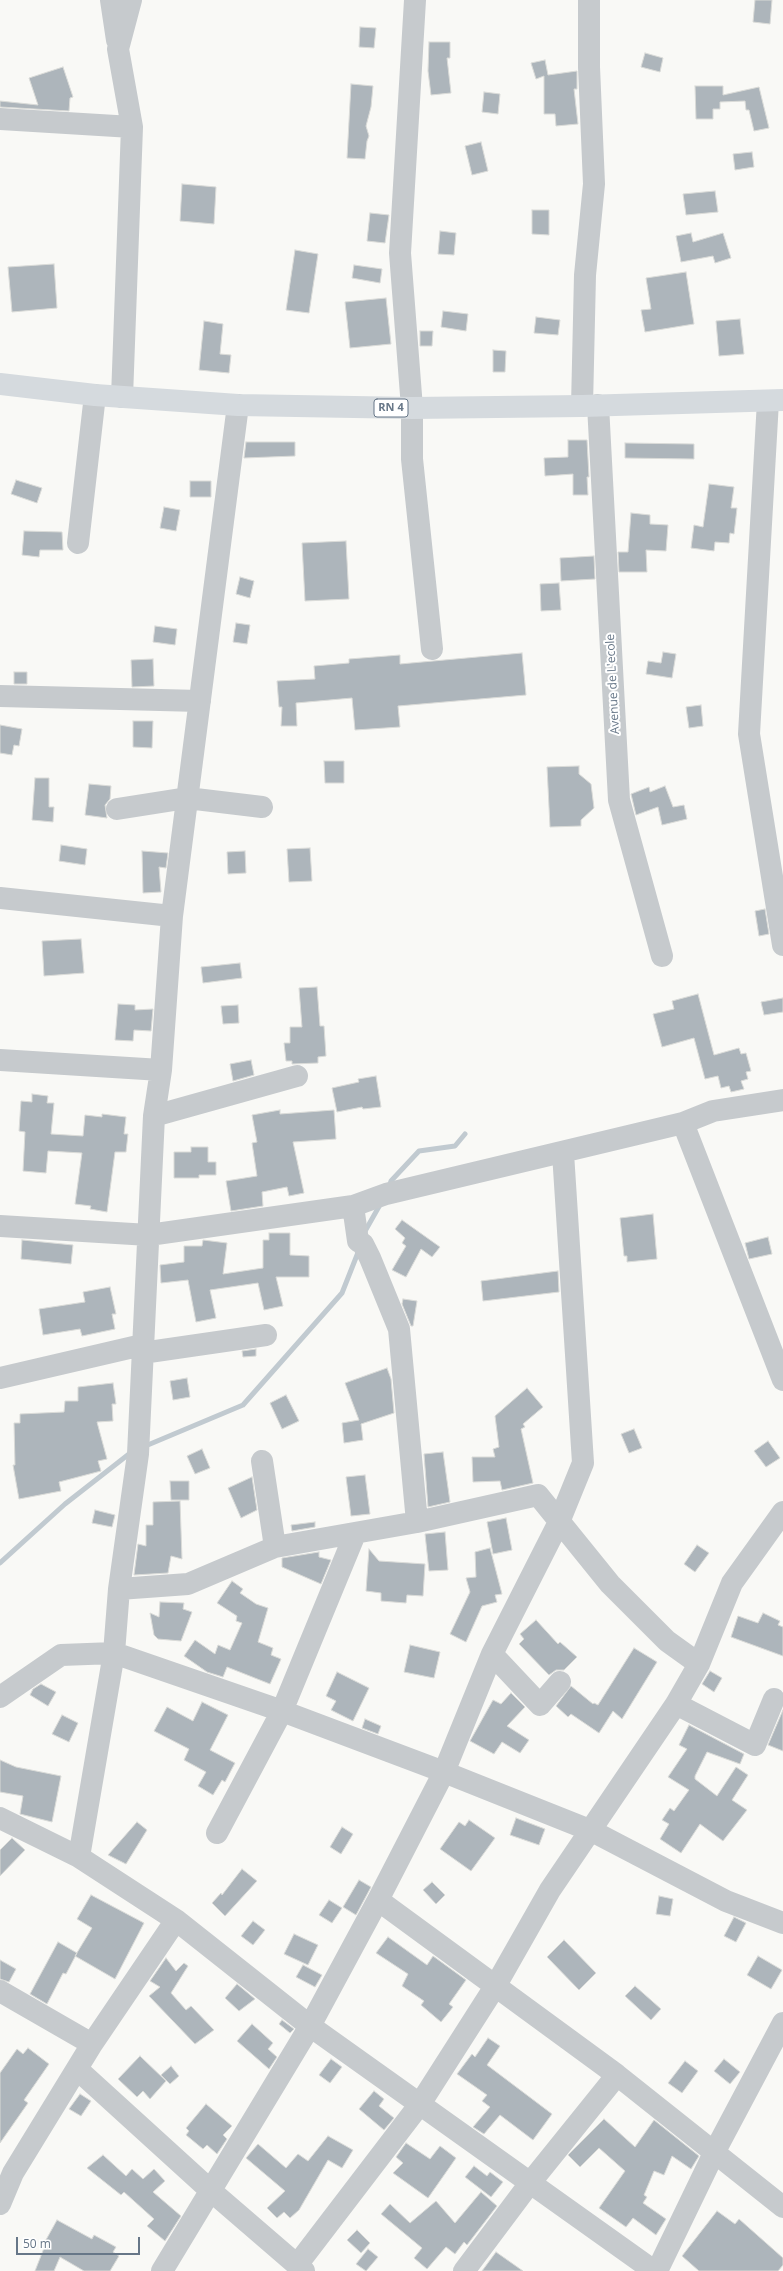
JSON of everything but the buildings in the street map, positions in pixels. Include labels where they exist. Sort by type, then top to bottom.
[{"type":"highway","name":"RN 4","points":[[0,384],[95,395],[238,405],[412,408],[590,406],[775,400]]},
{"type":"street","points":[[111,0],[132,127],[122,397]]},
{"type":"street","points":[[118,49],[131,0]]},
{"type":"street","points":[[415,0],[400,253],[412,408],[412,459],[432,649]]},
{"type":"street","name":"Avenue de L'ecole","points":[[589,0],[589,66],[594,184],[585,275],[590,406],[620,800],[662,956]]},
{"type":"street","points":[[0,119],[132,127]]},
{"type":"street","points":[[78,543],[95,395]]},
{"type":"street","points":[[775,400],[749,734],[783,945]]},
{"type":"street","points":[[79,1857],[114,1653],[119,1589],[138,1454],[154,1116],[161,1070],[172,916],[238,405]]},
{"type":"street","points":[[0,696],[200,701]]},
{"type":"street","points":[[117,809],[187,798],[262,806]]},
{"type":"street","points":[[0,898],[172,916]]},
{"type":"street","points":[[0,1060],[161,1070]]},
{"type":"street","points":[[154,1116],[297,1076]]},
{"type":"street","points":[[0,1226],[149,1235],[353,1206],[386,1194],[563,1153],[683,1123],[713,1111],[783,1100]]},
{"type":"street","points":[[683,1123],[783,1380]]},
{"type":"street","points":[[162,2271],[310,2026],[378,1900],[444,1772],[492,1654],[559,1522],[583,1463],[563,1153]]},
{"type":"street","points":[[353,1206],[364,1247],[399,1330],[417,1522]]},
{"type":"street","points":[[0,1378],[142,1349],[266,1335]]},
{"type":"street","points":[[262,1461],[275,1547]]},
{"type":"street","points":[[119,1589],[188,1584],[275,1547],[417,1522],[538,1495],[610,1584],[667,1641],[699,1664]]},
{"type":"street","points":[[77,2069],[210,2190],[300,2268],[420,2104],[496,1985],[550,1890],[592,1831],[676,1704],[699,1664],[732,1583],[783,1512]]},
{"type":"street","points":[[217,1833],[282,1711],[355,1534]]},
{"type":"street","points":[[0,1698],[61,1655],[114,1653],[282,1711],[444,1772],[592,1831],[726,1901],[783,1923]]},
{"type":"street","points":[[492,1654],[540,1705],[560,1682]]},
{"type":"street","points":[[676,1704],[755,1745],[774,1699]]},
{"type":"street","points":[[0,1818],[79,1857],[176,1920],[310,2026],[656,2271],[715,2151],[783,2025]]},
{"type":"street","points":[[378,1900],[496,1985],[616,2075],[715,2151],[783,2207]]},
{"type":"street","points":[[0,2204],[7,2170],[77,2069],[92,2044],[176,1920]]},
{"type":"street","points":[[0,1991],[92,2044]]},
{"type":"street","points":[[464,2271],[530,2182],[616,2075]]},
{"type":"waterway","points":[[389,1187],[391,1181],[419,1151],[455,1146],[465,1134]]},
{"type":"waterway","points":[[364,1233],[381,1203]]},
{"type":"waterway","points":[[143,1447],[243,1405],[342,1293],[359,1250]]},
{"type":"waterway","points":[[0,1563],[65,1504],[129,1454]]}]
